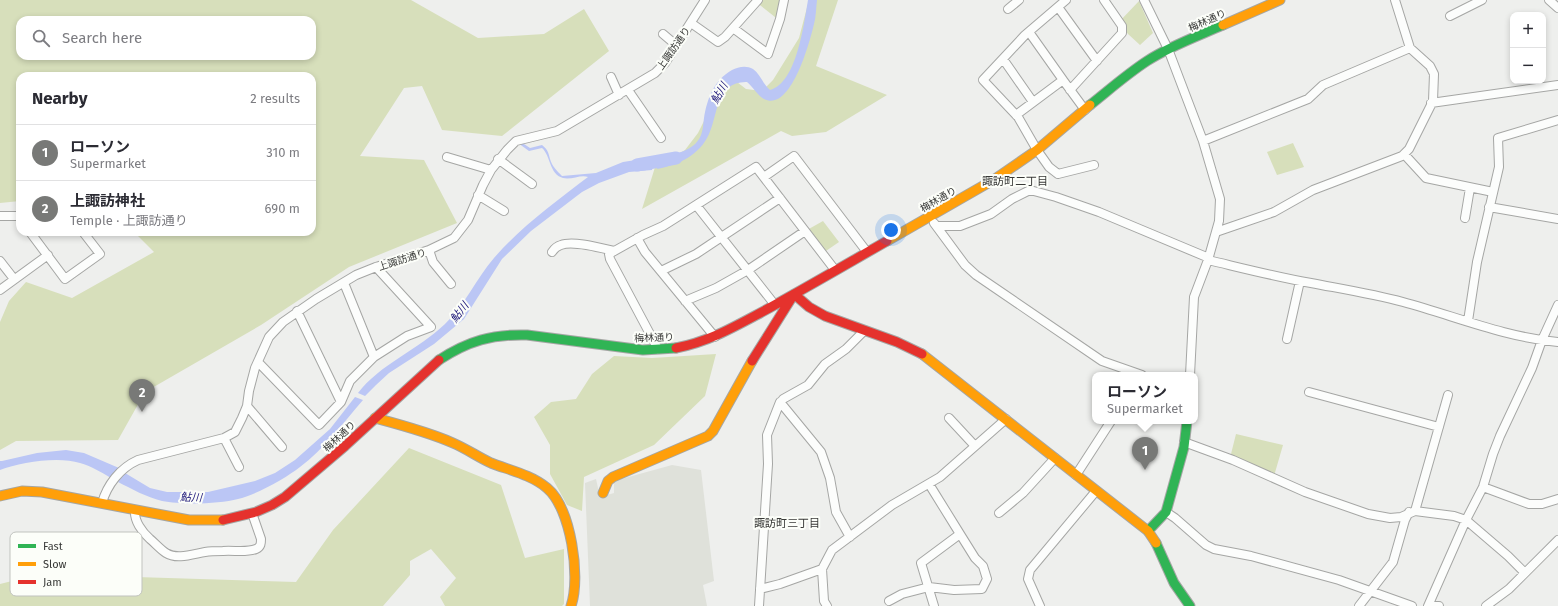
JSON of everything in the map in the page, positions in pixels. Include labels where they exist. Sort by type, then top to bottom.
[{"type":"main road","name":"梅林通り","points":[[0,496],[22,491],[42,492],[189,520],[206,522],[238,518],[266,508],[286,496],[328,462],[435,362],[452,350],[482,338],[497,335],[527,335],[625,348],[658,349],[692,345],[715,337],[775,305],[995,179],[1037,150],[1130,72],[1168,49],[1280,0]]},
{"type":"main road","points":[[603,493],[608,481],[613,477],[708,436],[713,431],[742,376],[794,294],[809,307],[825,316],[897,342],[925,355],[1148,531],[1156,543],[1174,582],[1190,606]]},
{"type":"main road","points":[[375,418],[448,441],[492,464],[531,479],[547,488],[561,509],[576,568],[574,600],[571,606]]},
{"type":"main road","points":[[1148,531],[1166,512],[1184,442],[1187,424]]},
{"type":"street","name":"上諏訪通り","points":[[102,503],[112,482],[124,469],[138,460],[224,438],[235,432],[247,406],[250,386],[258,362],[269,337],[283,322],[297,311],[356,275],[429,250],[454,238],[468,220],[478,195],[498,159],[516,141],[557,131],[655,73],[665,63],[705,0]]},
{"type":"street","points":[[690,23],[718,42],[725,37],[758,0]]},
{"type":"street","points":[[733,28],[768,54],[780,20],[784,0]]},
{"type":"street","points":[[1008,9],[1019,0]]},
{"type":"street","points":[[1066,0],[1029,32],[983,80],[1016,115],[1049,167],[1058,174],[1094,165]]},
{"type":"street","points":[[1070,90],[1122,34],[1122,26],[1104,0]]},
{"type":"street","points":[[1144,0],[1168,49],[1203,141],[1220,199],[1219,221],[1208,259],[1194,297],[1190,372]]},
{"type":"street","points":[[1216,232],[1274,212],[1313,190],[1402,156],[1409,149],[1431,104],[1434,74],[1430,66],[1419,58],[1410,48],[1395,0]]},
{"type":"street","points":[[1450,16],[1482,0]]},
{"type":"street","points":[[1549,0],[1558,8]]},
{"type":"street","points":[[1058,7],[1097,61]]},
{"type":"street","points":[[1029,32],[1085,110]]},
{"type":"street","points":[[663,34],[676,45]]},
{"type":"street","points":[[1203,141],[1308,99],[1322,85],[1410,48]]},
{"type":"street","points":[[1003,59],[1033,102]]},
{"type":"street","points":[[611,77],[619,95]]},
{"type":"street","points":[[1016,115],[1063,80]]},
{"type":"street","points":[[1431,104],[1558,85]]},
{"type":"street","points":[[628,90],[661,138]]},
{"type":"street","points":[[1468,321],[1477,262],[1499,167],[1498,138],[1558,120]]},
{"type":"street","points":[[1404,154],[1426,178],[1493,192]]},
{"type":"street","points":[[764,177],[794,156],[867,252]]},
{"type":"street","points":[[447,157],[491,170]]},
{"type":"street","points":[[498,159],[532,184]]},
{"type":"street","points":[[658,349],[610,259],[609,254],[662,226],[756,167],[835,270]]},
{"type":"street","points":[[1465,218],[1470,188]]},
{"type":"street","points":[[937,226],[960,226],[991,214],[1012,198],[1030,190],[1056,197],[1099,212],[1208,259],[1300,281],[1371,294],[1468,321],[1500,332],[1558,342]]},
{"type":"street","points":[[478,195],[504,212]]},
{"type":"street","points":[[661,271],[696,254],[780,198]]},
{"type":"street","points":[[696,205],[775,305]]},
{"type":"street","points":[[1489,207],[1558,220]]},
{"type":"street","points":[[0,216],[16,216]]},
{"type":"street","points":[[927,217],[937,226],[965,265],[976,275],[1102,361],[1133,372]]},
{"type":"street","points":[[685,301],[716,288],[748,270],[805,231]]},
{"type":"street","points":[[33,236],[65,279],[100,254],[86,236]]},
{"type":"street","points":[[637,238],[661,271],[715,337]]},
{"type":"street","points":[[552,252],[556,247],[562,244],[614,251]]},
{"type":"street","points":[[429,250],[433,262],[451,284]]},
{"type":"street","points":[[0,290],[48,255]]},
{"type":"street","points":[[0,261],[14,280]]},
{"type":"street","points":[[258,362],[319,425],[340,402],[350,381],[374,357],[407,336],[431,326],[376,267]]},
{"type":"street","points":[[1287,339],[1300,281]]},
{"type":"street","points":[[344,283],[374,357]]},
{"type":"street","points":[[1439,606],[1429,606],[1466,520],[1483,487],[1493,454],[1510,413],[1532,368],[1542,340],[1558,305]]},
{"type":"street","points":[[297,311],[340,402]]},
{"type":"street","points":[[783,398],[808,385],[825,364],[846,349],[864,331]]},
{"type":"street","points":[[1309,392],[1439,427]]},
{"type":"street","points":[[1359,606],[1393,562],[1405,520],[1412,512],[1448,395]]},
{"type":"street","points":[[759,606],[768,464],[767,435],[780,402],[821,452],[830,478],[836,512],[850,537]]},
{"type":"street","points":[[247,406],[282,447]]},
{"type":"street","points":[[949,418],[975,446]]},
{"type":"street","points":[[827,606],[824,601],[822,569],[832,550],[892,505],[940,477],[1006,419]]},
{"type":"street","points":[[1076,475],[1109,424]]},
{"type":"street","points":[[224,438],[239,467]]},
{"type":"street","points":[[1184,442],[1233,460],[1305,492],[1368,514],[1390,518],[1412,512],[1454,516],[1466,520],[1525,573]]},
{"type":"street","points":[[999,513],[1023,493],[1055,458]]},
{"type":"street","points":[[889,601],[902,594],[929,587],[954,590],[982,589],[987,580],[982,566],[975,558],[929,484]]},
{"type":"street","points":[[1483,487],[1529,504],[1542,504],[1558,500]]},
{"type":"street","points":[[1040,606],[1028,579],[1030,570],[1096,491]]},
{"type":"street","points":[[135,510],[134,515],[137,523],[145,535],[166,553],[173,556],[184,556],[205,552],[234,552],[259,548],[262,543],[252,513]]},
{"type":"street","points":[[1166,512],[1175,518],[1206,546],[1251,556],[1339,580],[1412,606]]},
{"type":"street","points":[[934,606],[921,563],[960,534]]},
{"type":"street","points":[[1486,606],[1509,589],[1558,540]]},
{"type":"street","points":[[760,589],[780,584],[822,569]]},
{"type":"shaded area","points":[[672,465],[701,470],[714,581],[703,585],[707,606],[590,606],[585,483],[596,479],[600,497],[614,493],[614,481]]},
{"type":"green space","points":[[0,0],[411,0],[478,38],[544,34],[584,9],[609,51],[502,136],[442,130],[422,86],[404,88],[360,156],[424,160],[457,223],[349,267],[261,325],[145,392],[118,440],[16,441],[0,450],[0,322],[9,301],[26,282],[72,298],[154,252],[138,236],[316,236],[316,72],[16,72],[16,201],[0,203]]},
{"type":"green space","points":[[758,0],[784,0],[780,21],[756,2]]},
{"type":"green space","points":[[809,0],[838,0],[816,66],[887,95],[826,132],[792,136],[781,131],[642,209],[656,164],[670,159],[685,150],[698,133],[708,113],[733,79],[746,89],[762,91],[773,80],[799,38]]},
{"type":"green space","points":[[1139,1],[1153,33],[1140,45],[1128,34],[1119,22]]},
{"type":"green space","points":[[1293,143],[1304,167],[1277,175],[1267,152]]},
{"type":"green space","points":[[823,221],[839,242],[823,253],[807,230]]},
{"type":"green space","points":[[716,354],[705,396],[654,445],[584,477],[582,511],[567,505],[550,474],[550,445],[534,417],[551,402],[576,399],[592,374],[614,356],[652,358]]},
{"type":"green space","points":[[1236,434],[1283,445],[1274,476],[1230,458]]},
{"type":"green space","points":[[409,448],[501,485],[525,558],[564,549],[564,604],[562,606],[445,606],[440,597],[456,578],[431,549],[410,561],[410,575],[383,606],[0,606],[0,584],[10,582],[10,596],[142,596],[142,577],[296,582],[333,530]]},
{"type":"water","points":[[808,0],[817,0],[812,33],[798,73],[791,86],[783,96],[774,100],[764,99],[747,82],[737,83],[729,87],[720,100],[709,134],[700,148],[688,158],[680,162],[657,169],[661,156],[687,150],[699,139],[702,132],[709,97],[720,79],[726,74],[737,68],[748,67],[753,69],[760,76],[770,90],[779,85],[787,76],[798,51]]},
{"type":"water","points":[[521,142],[530,148],[542,145],[546,148],[553,166],[562,176],[596,173],[623,162],[655,157],[652,170],[629,172],[599,183],[582,192],[531,231],[502,259],[464,319],[434,344],[389,373],[365,396],[358,393],[388,365],[435,333],[445,324],[459,309],[488,266],[504,247],[539,215],[588,177],[582,176],[563,178],[558,176],[542,148],[529,151],[518,143]]},
{"type":"water","points":[[355,397],[363,400],[309,460],[279,481],[245,497],[230,501],[211,503],[170,502],[162,501],[139,493],[118,482],[125,473],[150,488],[167,492],[208,492],[255,481],[275,473],[295,460],[330,429]]},
{"type":"water","points":[[66,450],[84,453],[119,468],[111,478],[84,464],[61,460],[29,462],[0,470],[0,461],[37,453]]},
{"type":"waterway","name":"鮎川","points":[[637,165],[676,158]]},
{"type":"traffic: fast","points":[[1090,105],[1132,71],[1147,61],[1165,51],[1223,25]]},
{"type":"traffic: fast","points":[[439,360],[470,343],[491,337],[514,335],[527,335],[643,350],[676,348]]},
{"type":"traffic: fast","points":[[1148,531],[1166,512],[1184,447],[1187,424]]},
{"type":"traffic: fast","points":[[1156,543],[1174,583],[1190,606]]},
{"type":"traffic: slow","points":[[1223,25],[1280,0]]},
{"type":"traffic: slow","points":[[887,241],[995,179],[1037,150],[1090,105]]},
{"type":"traffic: slow","points":[[922,354],[1148,531],[1156,543]]},
{"type":"traffic: slow","points":[[603,493],[608,481],[613,477],[708,436],[713,431],[752,361]]},
{"type":"traffic: slow","points":[[375,418],[444,439],[491,463],[527,476],[541,483],[547,488],[555,498],[562,511],[568,526],[572,544],[575,578],[571,606]]},
{"type":"traffic: slow","points":[[0,496],[22,491],[42,492],[189,520],[223,520]]},
{"type":"traffic: jam","points":[[676,348],[699,342],[731,328],[793,295],[887,241]]},
{"type":"traffic: jam","points":[[752,361],[794,294],[809,307],[825,316],[897,342],[922,354]]},
{"type":"traffic: jam","points":[[223,520],[256,512],[285,497],[345,446],[439,360]]},
{"type":"place","name":"上諏訪神社","points":[[142,412]]},
{"type":"place","name":"ローソン","points":[[1145,470]]},
{"type":"district","name":"諏訪町二丁目","points":[[1015,181]]},
{"type":"district","name":"諏訪町三丁目","points":[[787,523]]}]
